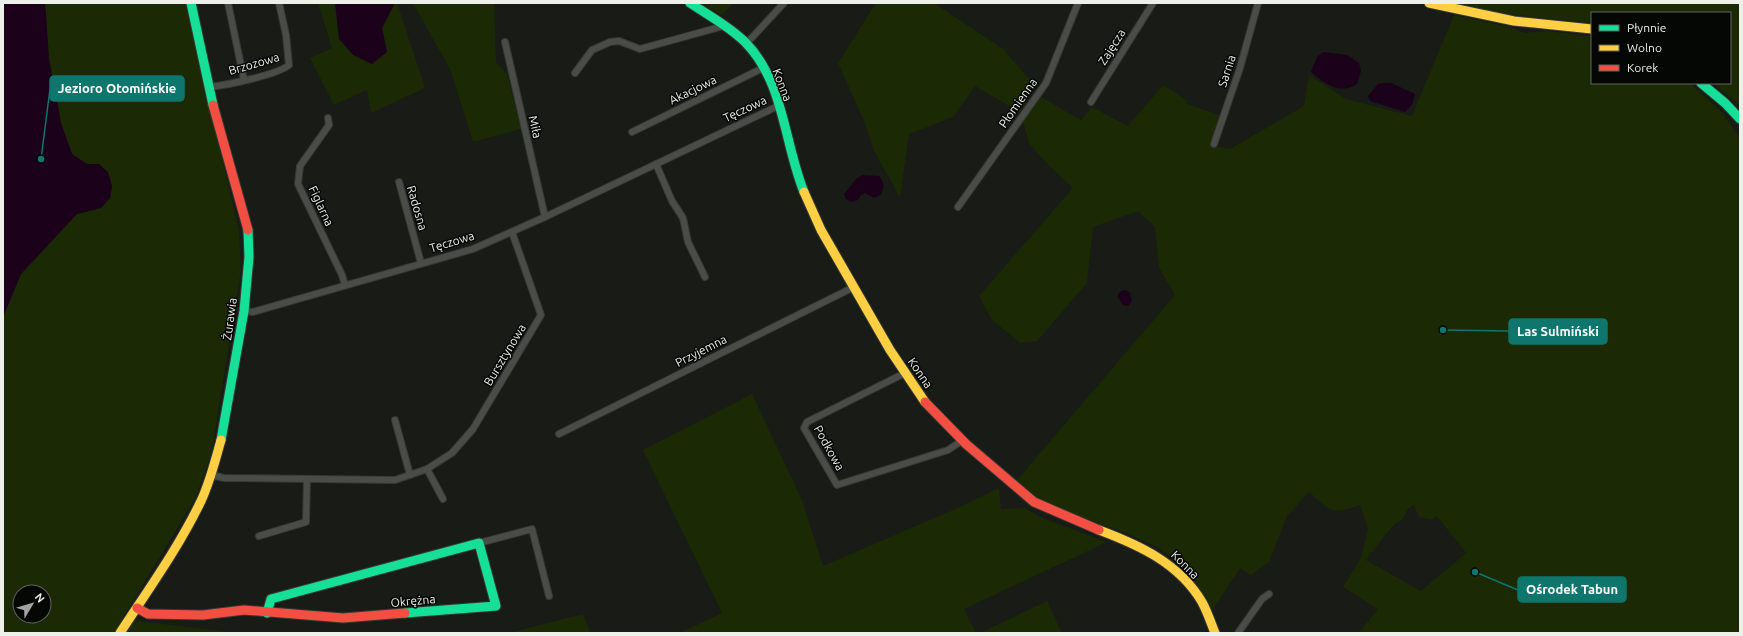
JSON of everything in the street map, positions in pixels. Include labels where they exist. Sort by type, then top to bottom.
[{"type":"street","name":"Żurawia","points":[[120,633],[187,528],[201,501],[211,475],[222,435],[244,311],[250,257],[248,228],[209,87],[191,3]]},
{"type":"street","points":[[228,3],[244,80]]},
{"type":"street","name":"Brzozowa","points":[[209,87],[244,80],[283,69],[289,65],[286,35],[279,3]]},
{"type":"street","name":"Konna","points":[[690,3],[722,23],[746,44],[763,68],[778,106],[810,208],[854,287],[905,373],[928,406],[963,440],[1034,502],[1047,509],[1126,539],[1146,549],[1166,562],[1185,580],[1197,596],[1215,633]]},
{"type":"street","points":[[746,44],[784,3]]},
{"type":"street","name":"Płomienna","points":[[958,207],[1046,84],[1078,3]]},
{"type":"street","name":"Zajęcza","points":[[1091,102],[1153,3]]},
{"type":"street","name":"Sarnia","points":[[1214,144],[1240,68],[1258,3]]},
{"type":"street","points":[[1433,4],[1514,21],[1591,29]]},
{"type":"street","points":[[575,73],[592,50],[610,42],[619,41],[640,49],[720,27],[722,23]]},
{"type":"street","name":"Miła","points":[[505,42],[545,217]]},
{"type":"street","name":"Akacjowa","points":[[632,132],[763,68]]},
{"type":"street","points":[[1702,84],[1725,103],[1740,119]]},
{"type":"street","name":"Tęczowa","points":[[244,311],[253,312],[473,249],[545,217],[778,106]]},
{"type":"street","name":"Figlarna","points":[[328,118],[329,125],[300,166],[298,184],[342,275],[345,285]]},
{"type":"street","points":[[656,164],[672,201],[684,218],[688,242],[705,277]]},
{"type":"street","name":"Radosna","points":[[399,182],[421,263]]},
{"type":"street","name":"Bursztynowa","points":[[211,475],[224,478],[394,480],[427,469],[452,453],[474,429],[541,315],[512,232]]},
{"type":"street","name":"Przyjemna","points":[[559,434],[854,287]]},
{"type":"street","name":"Podkowa","points":[[905,373],[806,422],[804,428],[837,485],[948,450],[963,440]]},
{"type":"street","points":[[394,420],[410,475]]},
{"type":"street","points":[[427,469],[443,499]]},
{"type":"street","points":[[259,536],[306,522],[307,479]]},
{"type":"street","points":[[267,613],[271,599],[532,529],[549,596]]},
{"type":"street","name":"Okrężna","points":[[137,608],[148,614],[203,615],[244,610],[343,618],[496,606],[480,543]]},
{"type":"street","points":[[1238,633],[1262,599],[1269,594]]},
{"type":"green space","points":[[45,3],[186,3],[239,231],[241,270],[212,451],[196,497],[122,619],[236,633],[3,633],[3,317],[21,274],[77,214],[101,208],[110,198],[112,186],[87,164],[72,154],[61,123],[49,59]]},
{"type":"green space","points":[[318,3],[336,4],[339,39],[387,52],[382,28],[395,3],[397,3],[425,88],[371,113],[367,90],[334,105],[310,58],[332,48]]},
{"type":"green space","points":[[413,3],[494,3],[496,62],[507,74],[521,129],[473,142],[451,71]]},
{"type":"green space","points":[[700,3],[733,3],[722,15]]},
{"type":"green space","points":[[876,3],[934,3],[1003,49],[1035,86],[1020,112],[975,86],[953,117],[909,134],[900,197],[874,151],[864,121],[838,63]]},
{"type":"green space","points":[[1456,3],[1740,3],[1740,106],[1714,84],[1731,84],[1731,12],[1591,12],[1591,23],[1487,12]]},
{"type":"green space","points":[[1454,15],[1510,27],[1524,33],[1546,31],[1591,36],[1591,84],[1691,84],[1722,112],[1740,139],[1740,633],[1359,633],[1378,609],[1343,587],[1361,558],[1368,529],[1360,505],[1343,510],[1332,510],[1327,508],[1309,492],[1287,516],[1269,562],[1251,575],[1240,568],[1211,612],[1196,584],[1180,565],[1159,548],[1126,533],[1044,504],[1017,480],[1175,295],[1159,268],[1155,227],[1138,211],[1093,227],[1087,283],[1037,341],[1020,343],[992,320],[979,296],[1073,188],[1049,166],[1029,143],[1023,122],[1041,97],[1081,120],[1092,107],[1128,126],[1163,85],[1188,101],[1187,104],[1221,116],[1211,145],[1230,149],[1304,106],[1309,75],[1346,99],[1412,116]],"holes":[[[1414,505],[1419,517],[1430,520],[1437,516],[1466,553],[1421,591],[1366,560],[1385,535],[1396,523],[1402,520],[1408,509]]]},
{"type":"green space","points":[[752,394],[802,500],[823,566],[953,510],[999,488],[1001,509],[1025,508],[1040,517],[1107,542],[964,609],[976,633],[680,633],[722,613],[643,450]]},
{"type":"green space","points":[[1047,601],[1062,633],[980,633]]},
{"type":"green space","points":[[583,614],[590,632],[619,633],[509,633]]},
{"type":"shaded area","points":[[3,3],[45,3],[49,59],[61,123],[72,154],[87,164],[99,164],[108,172],[112,186],[110,198],[101,208],[77,214],[21,274],[3,317]]},
{"type":"shaded area","points":[[335,3],[395,3],[382,28],[387,52],[372,64],[353,55],[339,39]]},
{"type":"shaded area","points":[[1323,52],[1347,55],[1359,63],[1361,71],[1357,84],[1345,88],[1333,87],[1311,72],[1317,57]]},
{"type":"shaded area","points":[[1391,83],[1415,94],[1412,105],[1405,112],[1370,101],[1368,96],[1378,84]]},
{"type":"shaded area","points":[[862,175],[879,176],[883,183],[883,190],[880,195],[874,198],[865,193],[861,195],[858,200],[851,202],[846,199],[844,194],[856,179]]},
{"type":"shaded area","points":[[1126,290],[1130,293],[1132,301],[1128,306],[1123,305],[1117,296],[1121,291]]},
{"type":"traffic: fast","points":[[191,3],[213,105]]},
{"type":"traffic: fast","points":[[690,3],[732,31],[745,42],[758,58],[768,75],[776,94],[797,173],[804,192]]},
{"type":"traffic: fast","points":[[1702,84],[1725,103],[1740,119]]},
{"type":"traffic: fast","points":[[221,440],[244,311],[249,257],[248,230]]},
{"type":"traffic: fast","points":[[267,613],[271,599],[479,543],[496,606],[405,613]]},
{"type":"traffic: slow","points":[[1429,3],[1514,21],[1591,29]]},
{"type":"traffic: slow","points":[[804,192],[821,230],[890,350],[925,402]]},
{"type":"traffic: slow","points":[[120,633],[163,568],[201,501],[221,440]]},
{"type":"traffic: slow","points":[[1099,530],[1143,549],[1157,557],[1182,576],[1193,588],[1202,602],[1215,633]]},
{"type":"traffic: jam","points":[[213,105],[248,230]]},
{"type":"traffic: jam","points":[[925,402],[966,444],[1034,502],[1099,530]]},
{"type":"traffic: jam","points":[[137,608],[148,614],[203,615],[244,610],[343,618],[405,613]]},
{"type":"place","name":"Jezioro Otomińskie","points":[[41,159]]},
{"type":"place","name":"Las Sulmiński","points":[[1443,330]]},
{"type":"place","name":"Ośrodek Tabun","points":[[1475,572]]}]
